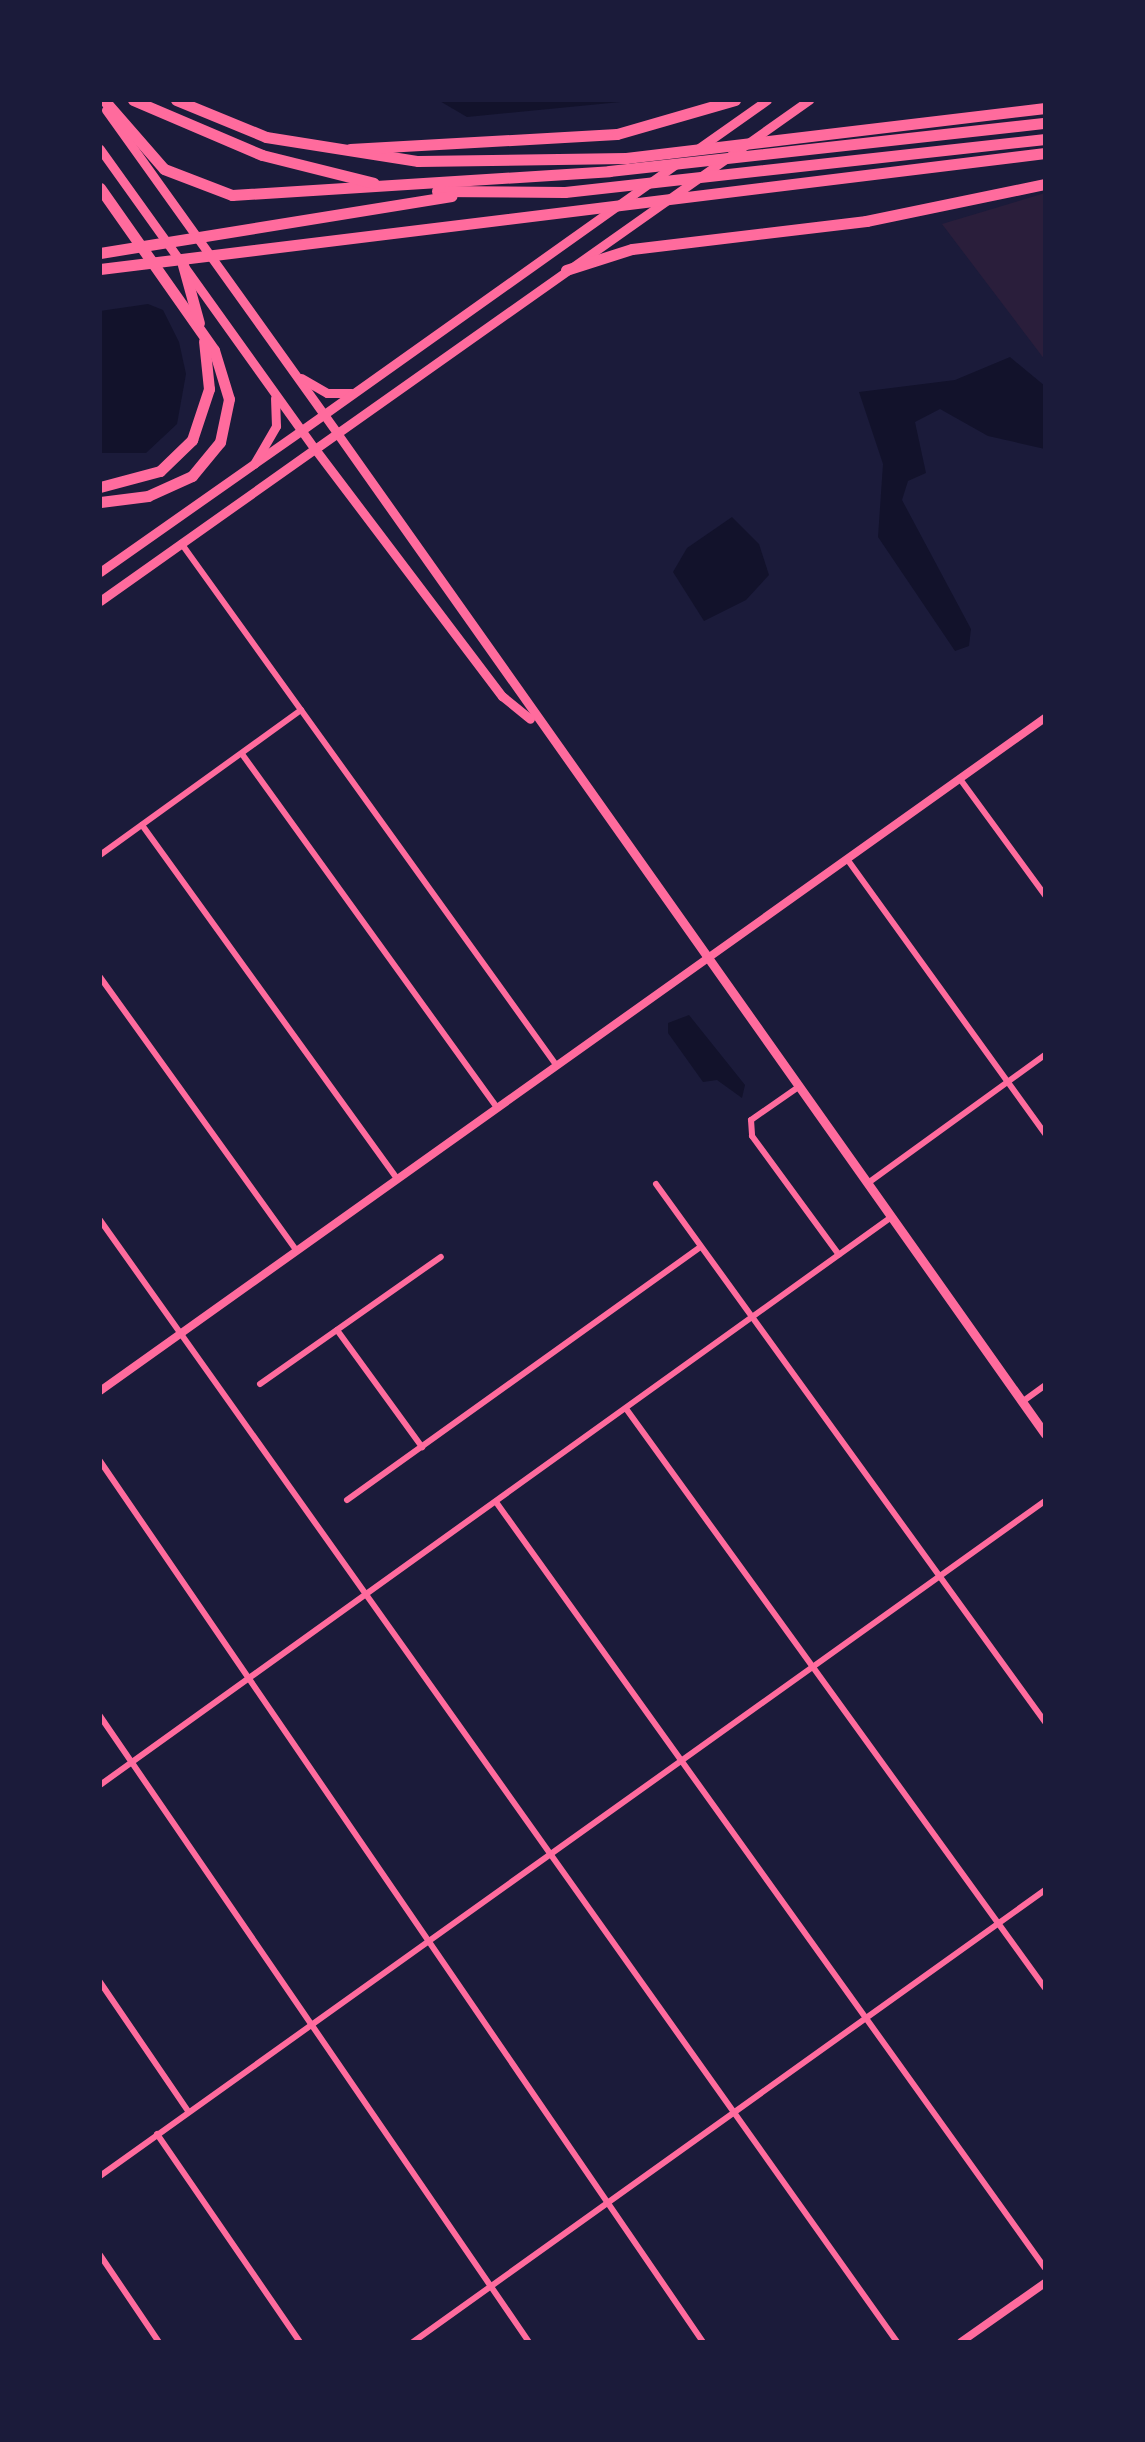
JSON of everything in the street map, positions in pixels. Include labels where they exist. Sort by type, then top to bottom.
[{"type":"highway","points":[[134,100],[262,154],[410,188],[540,194],[1045,140]]},
{"type":"highway","points":[[176,100],[314,148],[461,162],[811,142],[1045,108]]},
{"type":"highway","points":[[314,148],[502,144],[635,131],[736,100]]},
{"type":"highway","points":[[102,101],[154,161],[210,193],[608,171],[1045,123]]},
{"type":"highway","points":[[100,269],[1045,153]]},
{"type":"highway","points":[[100,253],[608,171]]},
{"type":"highway","points":[[566,270],[632,249],[866,221],[1045,184]]},
{"type":"highway","points":[[100,188],[224,367],[228,415],[204,466],[160,492],[100,502]]},
{"type":"highway","points":[[100,488],[160,471],[201,423],[209,368],[183,265]]},
{"type":"main road","points":[[100,572],[767,100]]},
{"type":"main road","points":[[100,601],[809,100]]},
{"type":"main road","points":[[102,101],[337,433],[536,724],[1045,1434]]},
{"type":"main road","points":[[100,149],[315,449],[502,696],[536,724]]},
{"type":"main road","points":[[291,370],[327,393],[355,392]]},
{"type":"main road","points":[[254,464],[276,426],[273,390]]},
{"type":"street","points":[[181,543],[557,1066]]},
{"type":"street","points":[[100,855],[301,710]]},
{"type":"street","points":[[100,1391],[1045,718]]},
{"type":"street","points":[[242,754],[497,1108]]},
{"type":"street","points":[[960,779],[1045,895]]},
{"type":"street","points":[[142,826],[397,1179]]},
{"type":"street","points":[[847,859],[1045,1134]]},
{"type":"street","points":[[100,977],[297,1250]]},
{"type":"street","points":[[866,1185],[1045,1055]]},
{"type":"street","points":[[796,1088],[751,1120],[752,1136],[839,1256]]},
{"type":"street","points":[[656,1184],[1045,1722]]},
{"type":"street","points":[[100,1786],[890,1218]]},
{"type":"street","points":[[100,1220],[369,1593],[897,2342]]},
{"type":"street","points":[[347,1500],[701,1246]]},
{"type":"street","points":[[260,1384],[441,1256]]},
{"type":"street","points":[[337,1330],[422,1446]]},
{"type":"street","points":[[1022,1402],[1045,1385]]},
{"type":"street","points":[[626,1409],[1045,1988]]},
{"type":"street","points":[[100,1460],[704,2342]]},
{"type":"street","points":[[100,2176],[1045,1500]]},
{"type":"street","points":[[496,1502],[684,1759],[1045,2268]]},
{"type":"street","points":[[100,1716],[529,2342]]},
{"type":"street","points":[[413,2342],[1045,1890]]},
{"type":"street","points":[[100,1982],[188,2112]]},
{"type":"street","points":[[157,2134],[300,2342]]},
{"type":"street","points":[[100,2256],[159,2342]]},
{"type":"street","points":[[961,2342],[1045,2284]]},
{"type":"shaded area","points":[[438,100],[641,100],[467,117]]},
{"type":"shaded area","points":[[1045,193],[1045,360],[942,224]]},
{"type":"shaded area","points":[[148,304],[163,310],[179,342],[186,374],[177,424],[146,453],[100,453],[100,311]]},
{"type":"shaded area","points":[[1010,357],[1045,386],[1045,449],[988,436],[940,409],[915,422],[926,473],[908,481],[902,500],[971,629],[969,646],[955,651],[878,537],[883,464],[859,392],[955,380]]},
{"type":"shaded area","points":[[732,517],[759,544],[769,575],[746,600],[704,621],[673,572],[687,548]]},
{"type":"shaded area","points":[[689,1015],[745,1085],[742,1098],[717,1080],[703,1082],[668,1033],[668,1023]]}]
